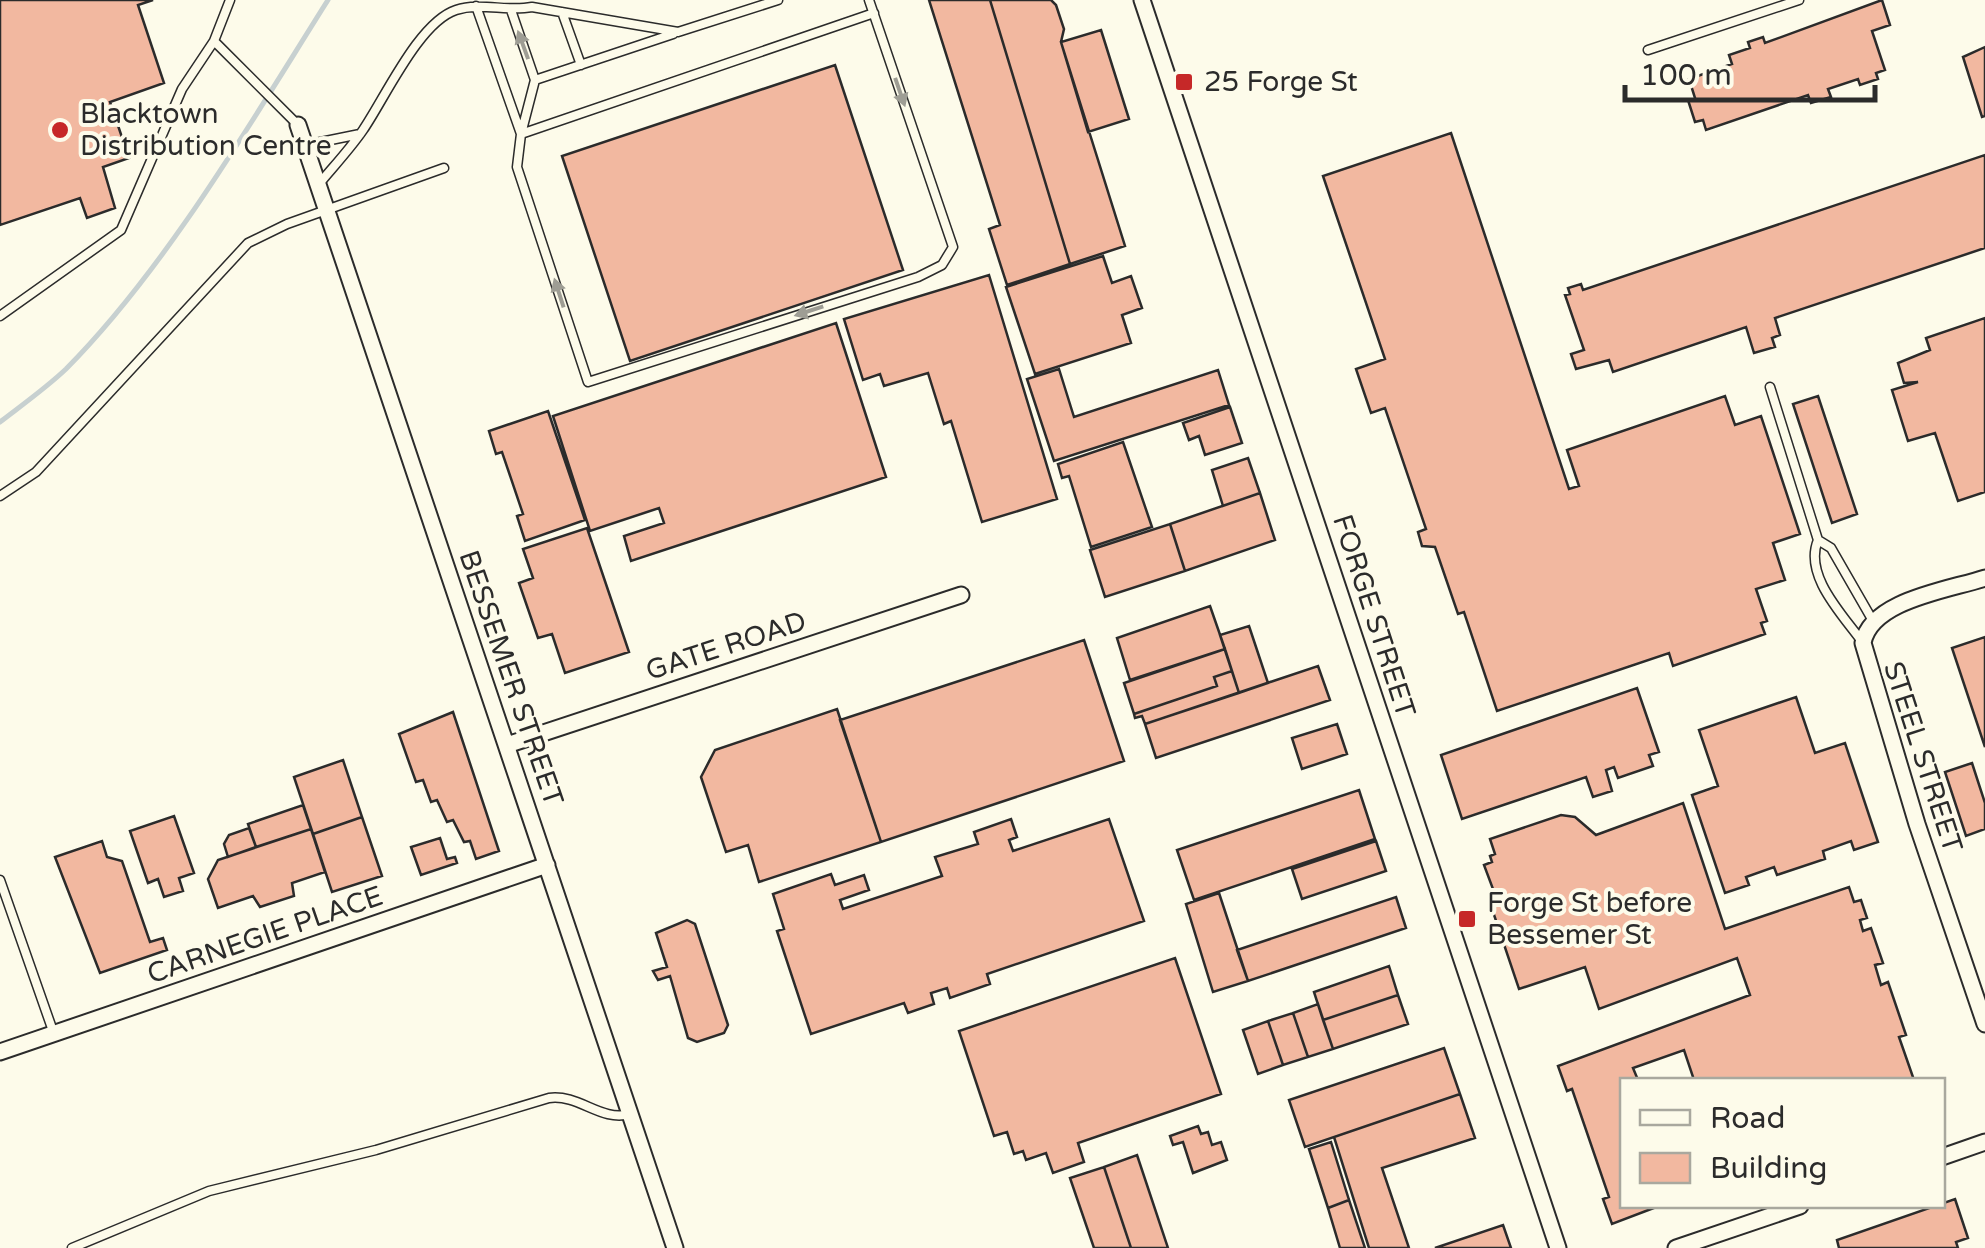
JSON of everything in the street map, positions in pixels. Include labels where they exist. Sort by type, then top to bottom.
[{"type":"street","name":"FORGE STREET","points":[[1142,0],[1558,1248]]},
{"type":"street","name":"BESSEMER STREET","points":[[298,124],[675,1248]]},
{"type":"street","points":[[1873,622],[1882,613],[1985,578]]},
{"type":"street","name":"GATE ROAD","points":[[507,745],[961,596]]},
{"type":"street","name":"STEEL STREET","points":[[1873,622],[1866,629],[1863,643],[1917,824],[1985,1024]]},
{"type":"street","name":"CARNEGIE PLACE","points":[[0,1052],[547,865]]},
{"type":"street","points":[[1945,1156],[1985,1142]]},
{"type":"street","points":[[1676,1248],[1794,1208]]},
{"type":"lane","points":[[0,316],[121,230],[182,89],[214,40],[230,0]]},
{"type":"lane","points":[[536,80],[778,0]]},
{"type":"lane","points":[[511,10],[536,80],[517,166],[588,382],[918,277],[942,265],[952,247],[869,0]]},
{"type":"lane","points":[[1648,50],[1799,0]]},
{"type":"lane","points":[[319,184],[360,134],[431,25],[451,12],[476,6],[511,10],[532,7],[678,32]]},
{"type":"lane","points":[[476,6],[521,134]]},
{"type":"lane","points":[[562,12],[581,65]]},
{"type":"lane","points":[[521,134],[874,12]]},
{"type":"lane","points":[[214,40],[298,124]]},
{"type":"lane","points":[[305,145],[360,134]]},
{"type":"lane","points":[[0,496],[36,472],[248,243],[444,168]]},
{"type":"lane","points":[[1770,387],[1818,540],[1814,551],[1819,579],[1863,643]]},
{"type":"lane","points":[[1818,540],[1832,548],[1873,622]]},
{"type":"lane","points":[[0,880],[54,1034]]},
{"type":"lane","points":[[72,1248],[208,1191],[376,1150],[548,1098],[575,1098],[608,1116],[630,1114]]},
{"type":"building","name":"Blacktown Distribution Centre","points":[[0,0],[153,0],[138,5],[164,83],[110,102],[129,158],[103,167],[115,208],[87,218],[80,198],[0,225]]},
{"type":"building","points":[[929,0],[990,0],[1070,264],[1007,285],[989,229],[1000,225]]},
{"type":"building","points":[[990,0],[1051,0],[1056,5],[1064,29],[1061,42],[1125,246],[1070,264]]},
{"type":"building","points":[[1882,0],[1890,25],[1872,31],[1885,70],[1876,73],[1878,79],[1860,85],[1858,79],[1828,89],[1831,97],[1811,103],[1808,95],[1706,130],[1703,120],[1695,122],[1688,100],[1695,98],[1689,79],[1732,64],[1729,55],[1750,48],[1748,42],[1763,37],[1765,43]]},
{"type":"building","points":[[1101,30],[1129,119],[1088,132],[1061,42]]},
{"type":"building","points":[[1985,47],[1985,116],[1982,117],[1963,57]]},
{"type":"building","points":[[835,65],[903,270],[630,361],[562,156]]},
{"type":"building","points":[[1451,133],[1569,489],[1579,486],[1567,450],[1725,396],[1735,425],[1761,416],[1800,534],[1773,543],[1785,580],[1756,589],[1767,621],[1761,623],[1765,634],[1673,666],[1669,653],[1497,711],[1464,612],[1458,614],[1435,547],[1422,546],[1418,532],[1426,529],[1385,408],[1371,413],[1356,369],[1385,359],[1323,176]]},
{"type":"building","points":[[1985,155],[1985,248],[1775,318],[1780,335],[1772,338],[1775,347],[1754,353],[1746,327],[1613,372],[1609,360],[1576,369],[1571,354],[1584,350],[1565,295],[1570,294],[1568,288],[1581,284],[1583,290]]},
{"type":"building","points":[[1103,256],[1112,283],[1131,276],[1142,308],[1122,315],[1131,343],[1035,374],[1006,287]]},
{"type":"building","points":[[989,275],[1057,499],[982,522],[951,421],[944,424],[928,373],[884,386],[880,374],[863,380],[844,319]]},
{"type":"building","points":[[1985,318],[1985,492],[1958,501],[1935,433],[1908,441],[1892,390],[1918,382],[1904,383],[1898,363],[1930,350],[1926,338]]},
{"type":"building","points":[[836,323],[886,477],[631,561],[624,536],[664,523],[659,508],[590,531],[553,416]]},
{"type":"building","points":[[1059,369],[1074,417],[1218,370],[1229,405],[1054,461],[1027,379]]},
{"type":"building","points":[[1818,396],[1857,514],[1832,523],[1793,404]]},
{"type":"building","points":[[1230,407],[1242,443],[1205,455],[1199,436],[1189,440],[1183,423]]},
{"type":"building","points":[[548,411],[585,520],[525,541],[517,516],[523,514],[502,452],[496,454],[489,431]]},
{"type":"building","points":[[1123,442],[1152,527],[1091,547],[1069,476],[1062,478],[1058,464]]},
{"type":"building","points":[[1248,458],[1260,493],[1223,506],[1212,470]]},
{"type":"building","points":[[1260,493],[1275,540],[1185,571],[1170,524]]},
{"type":"building","points":[[1170,524],[1185,571],[1105,597],[1090,550]]},
{"type":"building","points":[[587,528],[629,652],[565,673],[552,634],[538,638],[519,583],[533,578],[523,549]]},
{"type":"building","points":[[1210,606],[1225,649],[1130,680],[1117,638]]},
{"type":"building","points":[[1249,626],[1268,683],[1239,693],[1220,635]]},
{"type":"building","points":[[1985,637],[1985,747],[1952,648]]},
{"type":"building","points":[[1084,640],[1124,761],[881,842],[840,720]]},
{"type":"building","points":[[1225,649],[1232,671],[1214,677],[1217,686],[1134,714],[1124,683]]},
{"type":"building","points":[[1318,666],[1330,700],[1156,758],[1145,724]]},
{"type":"building","points":[[1232,671],[1239,693],[1145,724],[1142,716],[1135,718],[1134,714],[1217,686],[1214,677]]},
{"type":"building","points":[[1637,688],[1659,752],[1649,755],[1653,766],[1618,778],[1614,767],[1606,770],[1612,791],[1593,797],[1586,777],[1462,819],[1441,755]]},
{"type":"building","points":[[1796,697],[1815,753],[1845,743],[1878,842],[1854,850],[1851,841],[1823,851],[1825,859],[1777,875],[1774,867],[1746,877],[1749,885],[1725,893],[1692,795],[1718,786],[1699,730]]},
{"type":"building","points":[[837,709],[881,842],[759,882],[748,845],[726,852],[701,777],[715,750]]},
{"type":"building","points":[[453,712],[499,851],[476,859],[470,841],[464,842],[453,820],[447,822],[437,800],[431,802],[423,780],[416,782],[399,734]]},
{"type":"building","points":[[1337,724],[1347,754],[1302,769],[1292,738]]},
{"type":"building","points":[[343,760],[362,817],[313,834],[294,777]]},
{"type":"building","points":[[1972,763],[1985,803],[1985,829],[1966,836],[1945,772]]},
{"type":"building","points":[[1359,790],[1375,839],[1194,900],[1177,850]]},
{"type":"building","points":[[1683,803],[1725,929],[1849,887],[1854,902],[1861,900],[1867,918],[1860,920],[1863,931],[1871,928],[1883,963],[1875,965],[1881,985],[1888,982],[1906,1035],[1899,1037],[1913,1078],[1693,1078],[1684,1050],[1633,1068],[1637,1078],[1620,1078],[1620,1208],[1654,1208],[1612,1224],[1603,1199],[1609,1197],[1572,1089],[1567,1091],[1558,1066],[1750,995],[1737,958],[1599,1009],[1585,967],[1519,989],[1489,900],[1496,897],[1484,865],[1492,862],[1490,856],[1495,854],[1490,839],[1561,815],[1575,817],[1596,835]]},
{"type":"building","points":[[303,805],[311,829],[256,847],[248,824]]},
{"type":"building","points":[[174,816],[194,873],[179,878],[183,891],[164,897],[158,879],[148,883],[130,831]]},
{"type":"building","points":[[362,817],[382,876],[332,892],[313,834]]},
{"type":"building","points":[[1011,819],[1017,837],[1009,840],[1013,851],[1109,819],[1144,921],[987,974],[990,984],[950,998],[947,988],[931,993],[934,1004],[908,1013],[904,1003],[811,1034],[777,931],[784,929],[773,894],[831,874],[835,885],[864,875],[869,890],[840,900],[843,909],[942,876],[935,857],[978,844],[974,832]]},
{"type":"building","points":[[249,828],[256,847],[228,857],[224,844],[229,835]]},
{"type":"building","points":[[311,829],[325,872],[292,883],[294,896],[260,907],[253,896],[218,908],[208,879],[218,860]]},
{"type":"building","points":[[440,838],[447,859],[455,857],[457,863],[421,875],[411,847]]},
{"type":"building","points":[[102,841],[107,857],[122,861],[150,942],[163,938],[167,950],[100,973],[55,857]]},
{"type":"building","points":[[1376,841],[1386,871],[1302,899],[1292,869]]},
{"type":"building","points":[[1219,893],[1248,981],[1213,992],[1186,904]]},
{"type":"building","points":[[1396,897],[1406,928],[1248,981],[1237,950]]},
{"type":"building","points":[[687,920],[695,924],[728,1025],[724,1033],[697,1042],[688,1038],[670,976],[658,980],[653,971],[667,967],[656,933]]},
{"type":"building","points":[[1175,958],[1221,1094],[1078,1143],[1084,1162],[1053,1173],[1046,1153],[1026,1160],[1023,1151],[1014,1154],[1007,1132],[994,1136],[959,1031]]},
{"type":"building","points":[[1389,966],[1398,995],[1323,1020],[1314,992]]},
{"type":"building","points":[[1398,995],[1408,1024],[1333,1049],[1323,1020]]},
{"type":"building","points":[[1318,1004],[1333,1049],[1308,1057],[1293,1013]]},
{"type":"building","points":[[1293,1013],[1308,1057],[1283,1065],[1268,1021]]},
{"type":"building","points":[[1268,1021],[1283,1065],[1258,1074],[1243,1030]]},
{"type":"building","points":[[1444,1048],[1460,1094],[1305,1147],[1289,1100]]},
{"type":"building","points":[[1460,1094],[1475,1138],[1382,1168],[1409,1248],[1369,1248],[1334,1137]]},
{"type":"building","points":[[1198,1126],[1201,1134],[1208,1132],[1212,1145],[1221,1142],[1227,1160],[1193,1173],[1183,1142],[1173,1145],[1170,1136]]},
{"type":"building","points":[[1331,1142],[1349,1200],[1328,1208],[1309,1149]]},
{"type":"building","points":[[1137,1155],[1168,1248],[1131,1248],[1104,1167]]},
{"type":"building","points":[[1104,1167],[1131,1248],[1094,1248],[1070,1178]]},
{"type":"building","points":[[1955,1199],[1968,1238],[1956,1242],[1958,1248],[1839,1248],[1837,1240],[1929,1208],[1945,1208],[1945,1202]]},
{"type":"building","points":[[1349,1200],[1365,1248],[1340,1248],[1328,1208]]},
{"type":"building","points":[[1503,1225],[1511,1248],[1435,1248]]},
{"type":"waterway","points":[[0,422],[66,369],[139,285],[206,192],[328,0]]},
{"type":"place","name":"25 Forge St","points":[[1184,82]]},
{"type":"place","name":"Blacktown Distribution Centre","points":[[60,130]]},
{"type":"place","name":"Forge St before Bessemer St","points":[[1467,919]]}]
